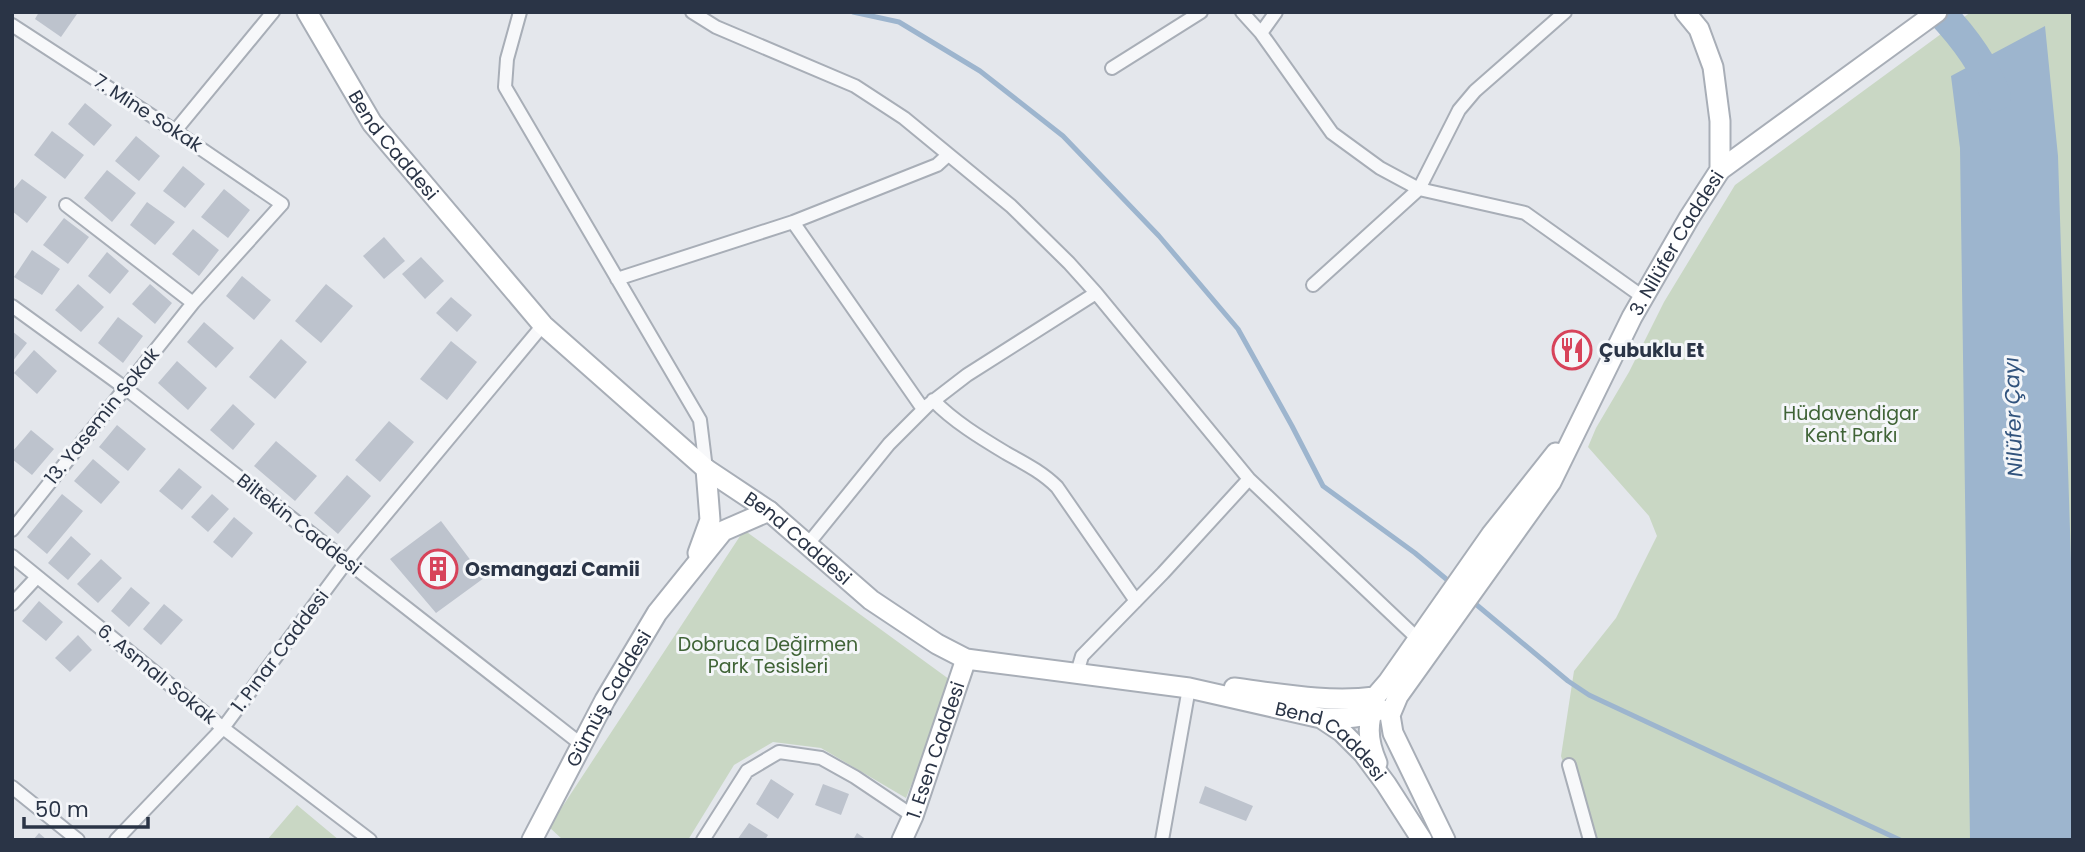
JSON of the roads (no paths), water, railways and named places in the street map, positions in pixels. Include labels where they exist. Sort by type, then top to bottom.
[{"type":"main road","name":"Bend Caddesi","points":[[307,12],[372,123],[543,325],[706,469],[769,511],[871,600],[937,644],[966,659],[1189,688],[1321,718],[1342,732],[1363,753],[1422,840]]},
{"type":"main road","name":"3. Nilüfer Caddesi","points":[[1442,618],[1577,428],[1643,297],[1720,170],[1720,121],[1713,67],[1699,29],[1685,12]]},
{"type":"main road","points":[[1720,170],[1937,12]]},
{"type":"main road","points":[[694,564],[710,520],[706,469]]},
{"type":"main road","points":[[694,564],[723,531],[769,511]]},
{"type":"main road","name":"Gümüş Caddesi","points":[[540,836],[582,745],[657,613],[694,564]]},
{"type":"main road","points":[[1386,784],[1371,750],[1368,732],[1373,708],[1418,639],[1442,618]]},
{"type":"main road","points":[[1393,733],[1390,715],[1398,696],[1442,618]]},
{"type":"main road","name":"1. Esen Caddesi","points":[[902,840],[913,816],[966,659]]},
{"type":"main road","points":[[1189,688],[1232,688],[1350,700],[1373,708],[1393,733],[1445,840]]},
{"type":"main road","points":[[1321,718],[1349,718],[1398,696]]},
{"type":"street","points":[[175,131],[273,12]]},
{"type":"street","points":[[520,12],[507,60],[505,87],[700,421],[706,469]]},
{"type":"street","points":[[692,12],[716,27],[855,86],[904,118],[1011,206],[1096,293],[1249,479],[1418,639]]},
{"type":"street","points":[[1112,68],[1201,12]]},
{"type":"street","points":[[1242,12],[1261,33],[1332,133],[1381,168],[1419,189],[1525,214],[1643,297]]},
{"type":"street","points":[[1261,33],[1276,12]]},
{"type":"street","points":[[1313,285],[1419,189],[1459,110],[1484,82],[1565,12]]},
{"type":"street","name":"7. Mine Sokak","points":[[12,25],[282,204]]},
{"type":"street","points":[[617,279],[793,222],[937,165],[948,155]]},
{"type":"street","name":"13. Yasemin Sokak","points":[[12,530],[193,303],[282,204]]},
{"type":"street","points":[[66,205],[193,303]]},
{"type":"street","points":[[793,222],[923,409]]},
{"type":"street","points":[[808,544],[889,444],[933,400],[967,375],[1096,293]]},
{"type":"street","name":"Biltekin Caddesi","points":[[12,306],[125,388],[582,745]]},
{"type":"street","name":"1. Pınar Caddesi","points":[[116,840],[223,728],[347,561],[543,325]]},
{"type":"street","points":[[933,400],[945,412],[989,442],[1046,476],[1057,487],[1136,601]]},
{"type":"street","points":[[1077,673],[1082,656],[1249,479]]},
{"type":"street","name":"6. Asmalı Sokak","points":[[12,556],[223,728],[370,840]]},
{"type":"street","points":[[12,604],[37,577]]},
{"type":"street","points":[[1162,840],[1189,688]]},
{"type":"street","points":[[703,840],[747,771],[779,752],[821,758],[913,816]]},
{"type":"street","points":[[1569,765],[1590,840]]},
{"type":"street","points":[[12,787],[78,840]]},
{"type":"water","points":[[2045,26],[2058,156],[2073,624],[2073,840],[1970,840],[1960,148],[1951,76]]},
{"type":"waterway","points":[[853,12],[899,22],[980,71],[1063,136],[1159,236],[1238,329],[1323,486],[1415,553],[1451,583]]},
{"type":"waterway","name":"Nilüfer Çayı","points":[[1940,12],[1973,51],[1996,96]]},
{"type":"waterway","points":[[1472,601],[1568,681],[1589,695],[1900,840]]},
{"type":"place","name":"Çubuklu Et","points":[[1572,350]]},
{"type":"place","name":"Osmangazi Camii","points":[[438,569]]},
{"type":"park label","name":"Hüdavendigar Kent Parkı","points":[[1851,424]]},
{"type":"park label","name":"Dobruca Değirmen Park Tesisleri","points":[[768,655]]}]
